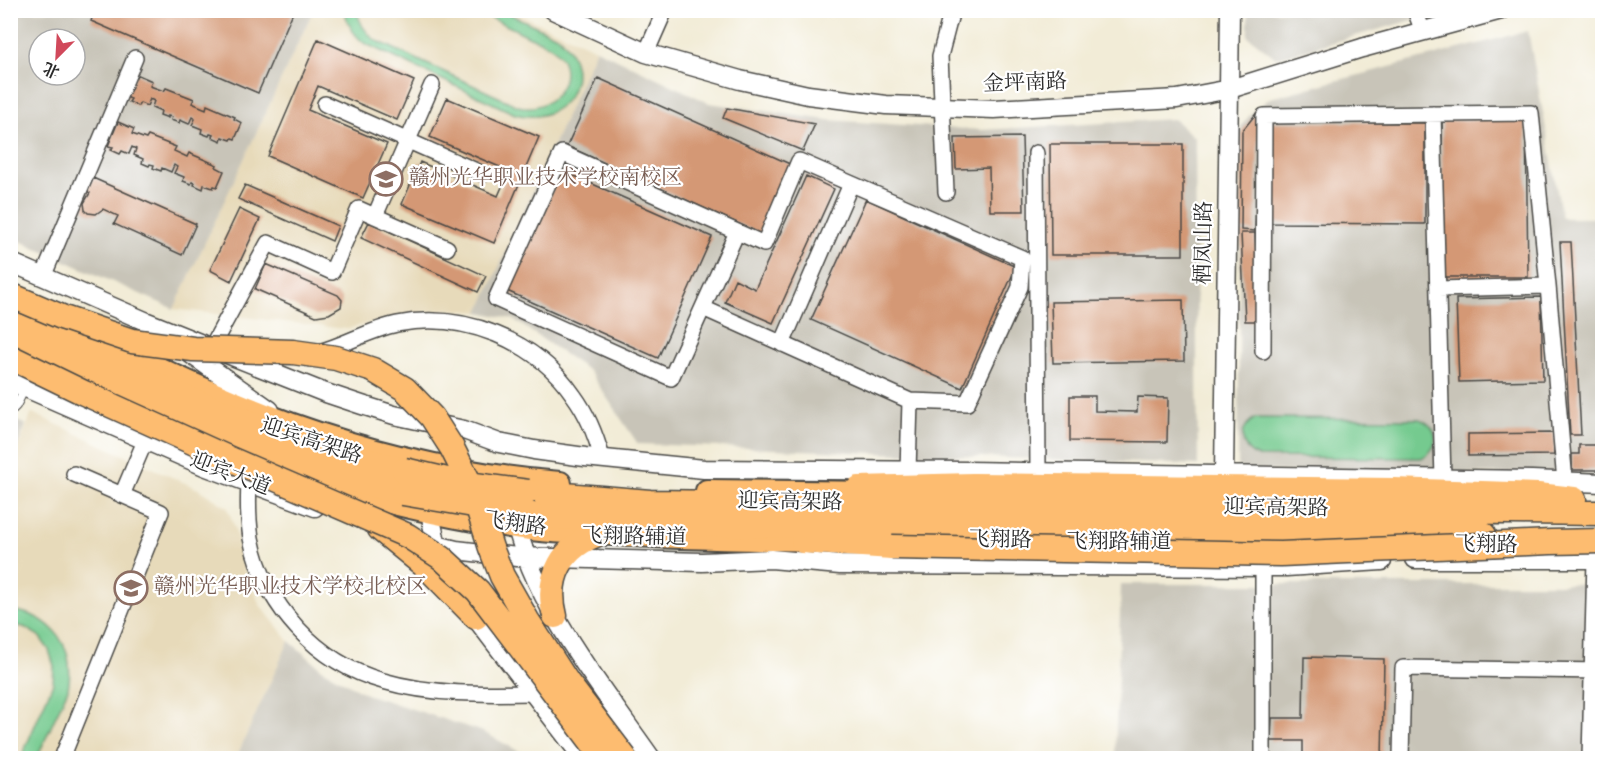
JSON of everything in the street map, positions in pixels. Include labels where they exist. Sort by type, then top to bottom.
[{"type":"highway","points":[[10,297],[132,341],[193,350],[293,352],[336,358],[373,370],[405,389],[432,417],[453,448],[471,486],[502,576],[527,620],[567,682],[625,759]]},
{"type":"highway","name":"迎宾高架路","points":[[10,315],[179,395],[284,435],[345,455],[404,470],[460,483],[528,492],[650,502],[1602,513]]},
{"type":"highway","name":"迎宾高架路","points":[[10,340],[171,414],[275,456],[403,493],[533,515],[652,524],[1601,549]]},
{"type":"highway","points":[[10,356],[84,393],[408,536],[442,558],[478,591],[604,759]]},
{"type":"highway","points":[[271,468],[327,495],[383,531],[430,570],[476,617]]},
{"type":"highway","points":[[766,491],[973,485],[1394,490],[1538,495],[1602,502]]},
{"type":"highway","points":[[555,616],[552,596],[555,575],[573,548],[601,533]]},
{"type":"highway","points":[[773,539],[892,547],[1281,554],[1551,542],[1601,549]]},
{"type":"main road","points":[[10,297],[185,382],[288,423],[347,443],[433,465],[467,472],[552,483],[649,491],[1602,502]]},
{"type":"main road","name":"迎宾大道","points":[[10,356],[165,425],[271,468],[400,505]]},
{"type":"main road","name":"飞翔路","points":[[400,505],[532,529],[601,533],[773,539],[1601,549]]},
{"type":"street","name":"金坪南路","points":[[553,10],[646,53],[740,80],[808,95],[886,105],[994,109],[1177,99],[1230,89],[1362,48],[1501,10]]},
{"type":"street","points":[[646,53],[664,10]]},
{"type":"street","points":[[945,192],[940,56],[952,10]]},
{"type":"street","name":"栖凤山路","points":[[1224,475],[1230,10]]},
{"type":"street","points":[[1415,10],[1423,32]]},
{"type":"street","points":[[43,277],[135,58]]},
{"type":"street","points":[[375,216],[432,85]]},
{"type":"street","points":[[325,104],[483,174]]},
{"type":"street","points":[[1263,351],[1264,116],[1531,113],[1564,482]]},
{"type":"street","points":[[1433,114],[1443,479]]},
{"type":"street","points":[[703,308],[910,401],[967,403],[1020,287],[1022,258],[799,161],[764,244],[562,153],[496,299],[671,378],[737,232]]},
{"type":"street","points":[[1036,153],[1038,472]]},
{"type":"street","points":[[782,344],[851,184]]},
{"type":"street","points":[[211,348],[268,243],[332,272],[359,209],[447,248]]},
{"type":"street","points":[[10,262],[145,321],[323,392],[394,415],[464,430],[499,443],[534,450],[704,469],[1038,472],[1602,483]]},
{"type":"street","points":[[1438,289],[1548,286]]},
{"type":"street","points":[[145,321],[288,423]]},
{"type":"street","points":[[235,357],[271,359],[308,355],[327,350],[362,334],[397,324],[434,321],[470,326],[520,346],[555,374],[583,409],[602,458]]},
{"type":"street","name":"迎宾大道","points":[[18,384],[204,466],[383,531],[456,550]]},
{"type":"street","points":[[908,471],[910,401]]},
{"type":"street","points":[[105,423],[271,468]]},
{"type":"street","points":[[122,495],[145,441]]},
{"type":"street","points":[[433,465],[430,494],[437,545],[455,589],[583,759]]},
{"type":"street","points":[[62,759],[161,512],[74,474]]},
{"type":"street","points":[[506,477],[516,526],[542,593],[590,672],[651,759]]},
{"type":"street","points":[[249,483],[249,520],[252,538],[266,582],[280,606],[303,635],[332,658],[365,675],[401,686],[467,693],[533,693]]},
{"type":"street","points":[[1590,759],[1597,671],[1601,549]]},
{"type":"street","name":"飞翔路辅道","points":[[456,550],[527,558],[702,562],[771,559],[840,565],[1286,567],[1601,549]]},
{"type":"street","points":[[1263,567],[1263,759]]},
{"type":"street","points":[[1401,759],[1403,668],[1597,671]]},
{"type":"lane","points":[[10,412],[16,406],[18,384]]},
{"type":"shaded area","points":[[11,11],[313,11],[174,309],[11,237]]},
{"type":"shaded area","name":"赣州光华职业技术学校南校区","points":[[313,11],[512,11],[596,49],[479,312],[446,309],[406,315],[346,329],[174,309]]},
{"type":"shaded area","points":[[1248,11],[1445,11],[1276,58],[1248,36]]},
{"type":"shaded area","points":[[1528,31],[1562,218],[1602,218],[1602,475],[1238,470],[1241,126],[1254,110],[1270,98]]},
{"type":"shaded area","points":[[596,49],[709,103],[827,120],[981,130],[1174,119],[1195,138],[1198,465],[638,444],[589,371],[513,319],[479,312]]},
{"type":"shaded area","name":"赣州光华职业技术学校北校区","points":[[32,413],[198,489],[227,507],[235,528],[244,570],[260,605],[289,641],[236,758],[11,758],[11,464]]},
{"type":"shaded area","points":[[11,418],[26,425],[11,464]]},
{"type":"shaded area","points":[[1121,584],[1602,584],[1602,758],[1115,758]]},
{"type":"shaded area","points":[[289,641],[322,669],[366,694],[483,732],[531,758],[236,758]]},
{"type":"green space","points":[[345,11],[357,11],[363,27],[375,40],[518,106],[531,107],[542,104],[552,99],[564,81],[565,70],[562,60],[555,50],[546,44],[476,11],[503,11],[559,37],[570,51],[575,66],[575,81],[570,94],[561,105],[549,113],[533,116],[515,114],[364,43],[351,29]]},
{"type":"green space","points":[[1256,418],[1419,419],[1431,427],[1435,444],[1428,454],[1421,458],[1259,457],[1247,449],[1243,438],[1246,427]]},
{"type":"green space","points":[[10,610],[25,613],[49,626],[65,647],[68,660],[70,674],[68,689],[37,758],[21,758],[53,683],[54,666],[49,650],[39,636],[24,627],[11,625]]},
{"type":"building","points":[[95,10],[294,10],[258,93],[91,21]]},
{"type":"building","points":[[318,39],[414,81],[397,120],[318,86],[308,110],[387,144],[363,198],[268,156]]},
{"type":"building","points":[[136,74],[152,81],[150,86],[164,91],[166,88],[194,99],[192,103],[206,109],[207,105],[235,117],[234,119],[242,123],[235,139],[222,137],[221,141],[212,137],[213,135],[201,133],[202,129],[192,125],[195,119],[192,117],[189,124],[180,120],[179,123],[171,120],[172,117],[160,115],[161,111],[152,107],[154,101],[150,99],[147,106],[140,103],[138,106],[129,102],[131,99],[126,97]]},
{"type":"building","points":[[598,78],[792,165],[761,234],[567,146]]},
{"type":"building","points":[[447,98],[539,137],[494,243],[402,204],[420,162],[498,196],[509,171],[430,137]]},
{"type":"building","points":[[727,108],[815,124],[803,151],[723,118]]},
{"type":"building","points":[[1259,110],[1255,231],[1241,230],[1242,131]]},
{"type":"building","points":[[1526,120],[1528,277],[1443,277],[1442,121]]},
{"type":"building","points":[[118,122],[134,129],[132,134],[146,139],[148,136],[176,147],[174,151],[187,157],[189,153],[217,165],[216,167],[224,171],[217,187],[204,185],[203,189],[194,185],[195,183],[183,181],[184,177],[174,173],[177,167],[174,165],[171,172],[162,168],[161,171],[153,168],[154,165],[149,166],[142,163],[143,159],[134,155],[136,149],[132,147],[129,154],[122,151],[120,154],[111,150],[113,147],[108,146]]},
{"type":"building","points":[[1271,122],[1425,123],[1425,224],[1271,223]]},
{"type":"building","points":[[1022,137],[1024,211],[990,211],[989,168],[956,169],[955,138]]},
{"type":"building","points":[[1050,144],[1183,144],[1183,255],[1051,255]]},
{"type":"building","points":[[561,170],[712,237],[658,358],[507,291]]},
{"type":"building","points":[[806,176],[834,189],[773,323],[725,302],[735,279],[755,289]]},
{"type":"building","points":[[93,178],[196,224],[182,255],[114,224],[118,216],[103,209],[96,214],[88,213],[84,203],[90,193],[87,191]]},
{"type":"building","points":[[245,185],[338,226],[332,241],[238,199]]},
{"type":"building","points":[[866,199],[1016,267],[962,388],[811,320]]},
{"type":"building","points":[[239,209],[260,219],[231,281],[210,270]]},
{"type":"building","points":[[369,222],[486,276],[478,292],[361,238]]},
{"type":"building","points":[[1241,233],[1255,233],[1259,321],[1245,321]]},
{"type":"building","points":[[1560,242],[1571,242],[1581,435],[1570,435]]},
{"type":"building","points":[[266,264],[338,295],[342,300],[341,307],[329,314],[316,316],[255,289]]},
{"type":"building","points":[[1541,297],[1543,380],[1459,382],[1456,299]]},
{"type":"building","points":[[1183,300],[1184,361],[1053,363],[1051,302]]},
{"type":"building","points":[[1070,396],[1095,396],[1095,411],[1137,412],[1138,397],[1168,398],[1167,442],[1070,441]]},
{"type":"building","points":[[1554,433],[1554,455],[1468,456],[1468,434]]},
{"type":"building","points":[[1579,445],[1602,445],[1602,470],[1572,470],[1572,454],[1579,454]]},
{"type":"building","points":[[1304,657],[1384,659],[1382,758],[1303,758],[1303,741],[1271,741],[1272,718],[1303,718]]},
{"type":"place","name":"赣州光华职业技术学校南校区","points":[[386,179]]},
{"type":"place","name":"赣州光华职业技术学校北校区","points":[[131,588]]}]
